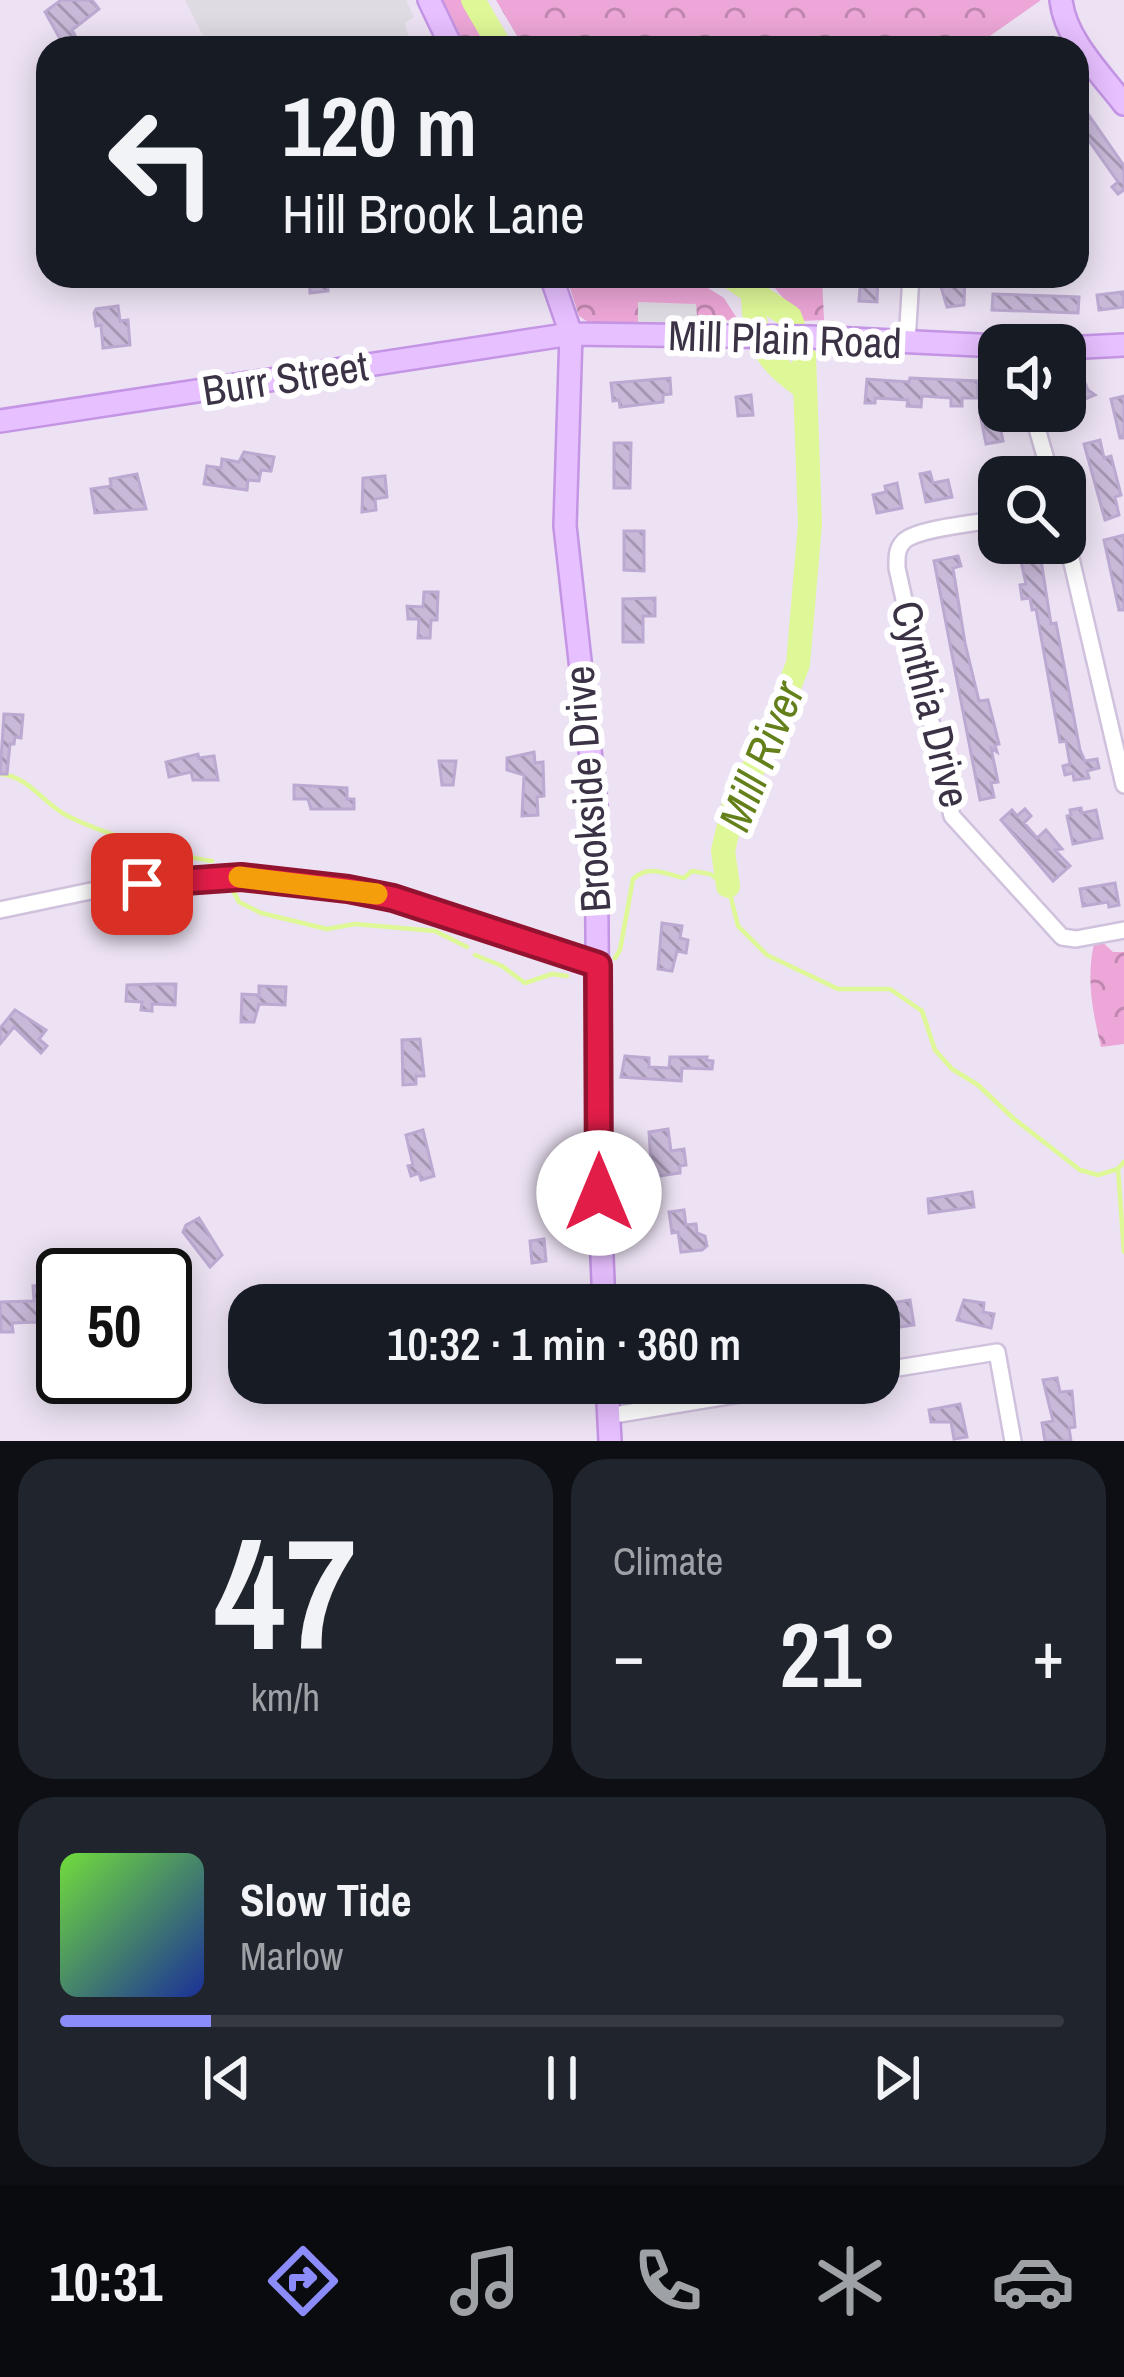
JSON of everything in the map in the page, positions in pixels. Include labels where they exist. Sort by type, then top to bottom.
[{"type":"main road","points":[[430,0],[446,36]]},
{"type":"main road","points":[[1061,0],[1074,36]]},
{"type":"main road","points":[[1089,59],[1124,104]]},
{"type":"main road","name":"Brookside Drive","points":[[555,288],[571,334],[565,526],[596,804],[604,1284]]},
{"type":"main road","name":"Mill Plain Road","points":[[571,334],[978,345]]},
{"type":"main road","name":"Burr Street","points":[[0,421],[571,334]]},
{"type":"main road","points":[[1086,347],[1124,344]]},
{"type":"main road","points":[[608,1404],[610,1441]]},
{"type":"street","points":[[907,342],[910,288]]},
{"type":"street","name":"Cynthia Drive","points":[[978,523],[916,536],[898,551],[897,568],[952,816],[1062,937],[1124,930]]},
{"type":"street","points":[[1073,564],[1124,785]]},
{"type":"street","points":[[0,910],[110,887],[241,877],[393,898],[598,965]]},
{"type":"street","points":[[900,1368],[998,1352],[1012,1441]]},
{"type":"street","points":[[608,1415],[676,1404]]},
{"type":"green space","points":[[442,0],[466,0],[486,36],[460,36]]},
{"type":"green space","points":[[496,0],[1041,0],[990,36],[517,36]]},
{"type":"green space","points":[[570,288],[708,288],[724,298],[738,320],[591,324],[579,316]]},
{"type":"green space","points":[[775,288],[823,288],[824,320],[802,321]]},
{"type":"green space","points":[[1096,936],[1113,952],[1124,952],[1124,1044],[1101,1047],[1090,978]]},
{"type":"shaded area","points":[[185,0],[406,0],[414,17],[405,23],[408,36],[203,36]]},
{"type":"shaded area","points":[[638,302],[696,304],[698,327],[638,327]]},
{"type":"building","points":[[61,0],[92,0],[99,9],[72,30],[74,36],[58,36],[45,12]]},
{"type":"building","points":[[1089,115],[1124,166],[1124,190],[1118,194],[1112,187],[1118,182],[1089,141]]},
{"type":"building","points":[[860,288],[878,288],[877,302],[859,301]]},
{"type":"building","points":[[941,288],[965,288],[964,305],[947,307]]},
{"type":"building","points":[[1123,292],[1124,307],[1099,310],[1097,295]]},
{"type":"building","points":[[993,294],[1079,297],[1078,313],[992,310]]},
{"type":"building","points":[[118,306],[120,321],[128,320],[130,345],[103,348],[101,325],[96,326],[94,313]]},
{"type":"building","points":[[670,378],[671,394],[663,395],[663,402],[620,407],[619,400],[613,401],[611,383]]},
{"type":"building","points":[[910,378],[978,381],[978,398],[962,398],[962,406],[951,406],[951,398],[922,396],[921,407],[907,406],[908,400],[875,398],[875,403],[865,403],[867,379],[909,382]]},
{"type":"building","points":[[751,395],[753,415],[738,416],[736,397]]},
{"type":"building","points":[[1124,396],[1124,438],[1120,438],[1111,399]]},
{"type":"building","points":[[984,432],[1001,432],[1003,441],[986,444]]},
{"type":"building","points":[[1100,440],[1104,458],[1111,456],[1121,495],[1115,497],[1119,515],[1105,520],[1084,444]]},
{"type":"building","points":[[614,443],[631,443],[630,488],[614,488]]},
{"type":"building","points":[[244,452],[274,457],[271,471],[261,470],[259,481],[248,480],[247,490],[204,484],[207,466],[221,468],[222,459],[239,462]]},
{"type":"building","points":[[930,472],[933,483],[948,480],[952,497],[926,502],[920,474]]},
{"type":"building","points":[[137,474],[146,509],[95,513],[91,489],[111,486],[110,479]]},
{"type":"building","points":[[385,476],[387,497],[375,499],[376,510],[362,512],[363,478]]},
{"type":"building","points":[[897,483],[902,508],[877,513],[873,495]]},
{"type":"building","points":[[624,531],[644,531],[644,571],[624,570]]},
{"type":"building","points":[[1124,535],[1124,610],[1119,610],[1104,540]]},
{"type":"building","points":[[958,556],[961,566],[953,568],[965,643],[979,701],[988,700],[999,744],[995,745],[997,752],[991,748],[998,782],[991,783],[994,797],[980,800],[934,561]]},
{"type":"building","points":[[1022,564],[1042,564],[1080,750],[1085,761],[1097,759],[1099,768],[1087,771],[1089,778],[1074,780],[1073,773],[1065,775],[1063,766],[1070,764],[1066,741],[1060,742],[1036,609],[1032,610],[1030,598],[1022,599],[1020,585],[1026,584]]},
{"type":"building","points":[[424,592],[438,592],[437,620],[431,620],[430,638],[418,638],[419,619],[408,619],[407,606],[423,607]]},
{"type":"building","points":[[655,598],[655,616],[643,616],[643,642],[623,642],[623,599]]},
{"type":"building","points":[[4,714],[23,715],[21,738],[15,737],[10,744],[7,774],[0,774]]},
{"type":"building","points":[[534,752],[535,763],[543,762],[544,796],[537,797],[538,815],[522,816],[524,775],[507,770],[507,758]]},
{"type":"building","points":[[198,754],[199,758],[214,756],[218,780],[193,780],[191,772],[169,777],[166,762]]},
{"type":"building","points":[[439,761],[456,761],[453,785],[442,785]]},
{"type":"building","points":[[294,785],[347,788],[354,809],[311,809],[308,799],[294,799]]},
{"type":"building","points":[[1081,808],[1082,813],[1096,810],[1102,838],[1073,844],[1067,816],[1070,810]]},
{"type":"building","points":[[1025,809],[1031,816],[1024,823],[1037,838],[1046,830],[1062,849],[1055,850],[1070,866],[1053,881],[1001,820],[1012,810],[1017,816]]},
{"type":"building","points":[[1115,883],[1119,905],[1083,906],[1080,889]]},
{"type":"building","points":[[662,923],[682,926],[680,938],[688,940],[686,953],[677,951],[672,971],[658,969]]},
{"type":"building","points":[[176,984],[175,1005],[152,1004],[152,1011],[141,1010],[142,1002],[126,1001],[127,985]]},
{"type":"building","points":[[259,986],[286,987],[285,1005],[259,1004],[254,1022],[241,1022],[242,994],[259,995]]},
{"type":"building","points":[[15,1010],[46,1030],[39,1039],[47,1046],[41,1053],[14,1027],[0,1044],[0,1028]]},
{"type":"building","points":[[420,1039],[424,1076],[416,1076],[416,1084],[403,1085],[402,1040]]},
{"type":"building","points":[[625,1056],[649,1058],[649,1067],[669,1068],[670,1057],[713,1061],[712,1069],[682,1068],[681,1081],[621,1077]]},
{"type":"building","points":[[668,1129],[671,1151],[684,1149],[686,1165],[680,1166],[680,1173],[652,1177],[649,1132]]},
{"type":"building","points":[[423,1130],[434,1176],[421,1180],[419,1173],[411,1176],[406,1135]]},
{"type":"building","points":[[972,1192],[974,1207],[929,1213],[928,1199]]},
{"type":"building","points":[[684,1210],[686,1225],[696,1224],[697,1233],[705,1236],[707,1246],[702,1250],[681,1252],[678,1232],[672,1233],[669,1212]]},
{"type":"building","points":[[199,1218],[222,1255],[210,1267],[183,1232]]},
{"type":"building","points":[[544,1239],[546,1261],[532,1263],[530,1241]]},
{"type":"building","points":[[33,1286],[36,1322],[12,1323],[13,1332],[1,1332],[0,1302],[34,1301]]},
{"type":"building","points":[[910,1300],[914,1325],[900,1327],[900,1302]]},
{"type":"building","points":[[964,1300],[984,1303],[983,1312],[994,1314],[991,1328],[957,1320]]},
{"type":"building","points":[[1057,1378],[1060,1392],[1072,1391],[1075,1427],[1069,1428],[1071,1441],[1045,1441],[1042,1423],[1053,1421],[1043,1380]]},
{"type":"building","points":[[960,1404],[967,1437],[954,1439],[951,1422],[931,1422],[929,1410]]},
{"type":"waterway","name":"Mill River","points":[[473,0],[494,36]]},
{"type":"waterway","name":"Mill River","points":[[728,886],[723,851],[734,804],[767,743],[798,664],[810,524],[804,356],[790,317],[747,288]]},
{"type":"waterway","name":"Mill River","points":[[753,293],[755,323],[764,347],[802,386]]},
{"type":"waterway","points":[[0,774],[18,779],[64,814],[96,828],[212,861]]},
{"type":"waterway","name":"Mill River","points":[[615,958],[633,879],[651,871],[684,878],[692,871],[710,874],[728,886],[738,926],[767,955],[838,989],[890,989],[922,1011],[935,1050],[952,1069],[1080,1170],[1098,1175],[1124,1162]]},
{"type":"waterway","points":[[230,885],[239,902],[261,913],[327,929],[355,924],[435,931],[467,947]]},
{"type":"waterway","points":[[475,955],[525,983],[552,974],[567,976]]},
{"type":"waterway","points":[[1118,1169],[1124,1252]]},
{"type":"slow traffic","points":[[239,877],[377,894]]},
{"type":"route","points":[[142,884],[241,877],[348,889],[393,898],[598,965],[599,1193]]}]
